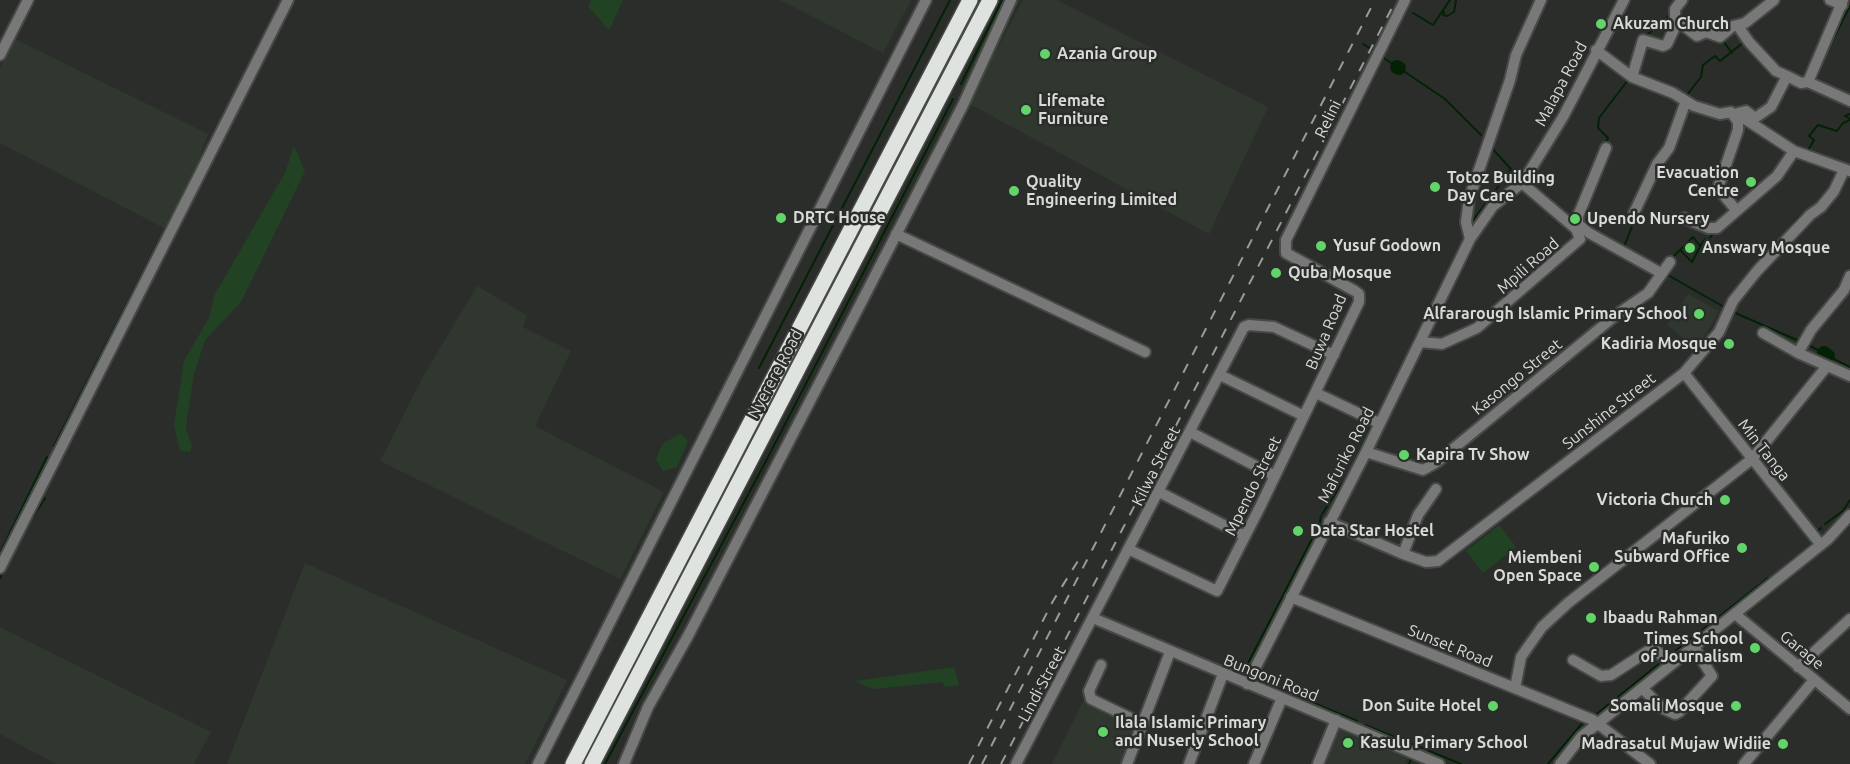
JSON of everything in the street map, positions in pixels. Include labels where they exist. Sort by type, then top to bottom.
[{"type":"highway","name":"Nyerere Road","points":[[573,764],[970,0]]},
{"type":"highway","name":"Nyerere Road","points":[[592,764],[990,0]]},
{"type":"street","points":[[0,55],[28,0]]},
{"type":"street","points":[[0,568],[288,0]]},
{"type":"street","points":[[538,764],[926,0]]},
{"type":"street","points":[[624,764],[648,707],[688,636],[963,105],[1011,0]]},
{"type":"street","name":"Relini","points":[[1286,253],[1286,240],[1405,0]]},
{"type":"street","points":[[1470,239],[1466,222],[1469,199],[1516,56],[1541,0]]},
{"type":"street","name":"Malapa Road","points":[[1522,183],[1563,117],[1624,0]]},
{"type":"street","points":[[1677,9],[1696,36],[1706,32],[1720,37],[1733,26],[1745,24],[1774,0]]},
{"type":"street","points":[[1808,82],[1842,2],[1830,0]]},
{"type":"street","points":[[1632,77],[1643,40],[1663,46],[1667,44],[1675,27],[1677,9]]},
{"type":"street","points":[[1738,26],[1749,42],[1769,60],[1776,71],[1801,83],[1808,82],[1850,101]]},
{"type":"street","points":[[1596,50],[1632,77],[1673,93],[1694,106],[1720,114],[1731,112],[1736,119],[1738,130],[1719,188],[1736,210]]},
{"type":"street","points":[[1736,119],[1738,113],[1746,111],[1755,118],[1771,108],[1787,76]]},
{"type":"street","points":[[1634,213],[1657,164],[1669,148],[1686,101]]},
{"type":"street","points":[[1736,119],[1745,119],[1794,151],[1847,170]]},
{"type":"street","points":[[1606,148],[1578,216],[1578,224],[1589,233],[1661,273]]},
{"type":"street","points":[[1684,218],[1714,229],[1777,177],[1794,151]]},
{"type":"street","name":"Sunshine Street","points":[[1329,522],[1403,554],[1426,562],[1438,561],[1684,373],[1719,332],[1733,301],[1757,271],[1810,215],[1821,207],[1847,170]]},
{"type":"street","name":"Mafuriko Road","points":[[1247,684],[1366,452],[1470,239],[1492,206],[1522,183]]},
{"type":"street","name":"Mpili Road","points":[[1420,342],[1442,344],[1477,328],[1580,239],[1576,229],[1522,183]]},
{"type":"street","points":[[896,234],[1145,352]]},
{"type":"street","name":"Buwa Road","points":[[1286,253],[1359,294],[1359,303],[1316,393]]},
{"type":"street","name":"Kasongo Street","points":[[1366,452],[1423,470],[1648,293],[1670,262]]},
{"type":"street","points":[[1798,353],[1811,330],[1844,290],[1850,276]]},
{"type":"street","name":"Kilwa Street","points":[[1093,618],[1244,327],[1249,325],[1274,327],[1334,355]]},
{"type":"street","points":[[1763,333],[1798,353],[1850,376]]},
{"type":"street","points":[[1515,688],[1521,657],[1542,627],[1568,603],[1752,459],[1827,366]]},
{"type":"street","name":"Min Tanga","points":[[1684,373],[1821,545]]},
{"type":"street","points":[[1220,375],[1304,416]]},
{"type":"street","points":[[1316,393],[1379,423]]},
{"type":"street","name":"Mpendo Street","points":[[1130,550],[1217,591],[1316,393]]},
{"type":"street","points":[[1190,432],[1275,476]]},
{"type":"street","points":[[1403,554],[1418,515],[1436,489]]},
{"type":"street","points":[[1159,492],[1245,536]]},
{"type":"street","points":[[1560,764],[1581,737],[1821,545],[1850,515]]},
{"type":"street","name":"Sunset Road","points":[[1291,597],[1598,724],[1650,764]]},
{"type":"street","name":"Garage","points":[[1734,614],[1850,709]]},
{"type":"street","name":"Bungoni Road","points":[[1093,618],[1336,720],[1419,760],[1439,764]]},
{"type":"street","name":"Lindi Street","points":[[1016,764],[1093,618]]},
{"type":"street","points":[[1798,667],[1850,619]]},
{"type":"street","points":[[1642,688],[1662,708],[1675,714],[1679,712],[1712,676],[1694,647]]},
{"type":"street","points":[[1573,660],[1606,677],[1651,650],[1656,650],[1671,665]]},
{"type":"street","points":[[1127,764],[1170,652]]},
{"type":"street","points":[[1101,665],[1089,691],[1091,699],[1143,724]]},
{"type":"street","points":[[1189,764],[1223,674]]},
{"type":"street","points":[[1744,764],[1814,680]]},
{"type":"street","points":[[1254,764],[1282,698]]},
{"type":"street","points":[[1318,764],[1336,720]]},
{"type":"shaded area","points":[[780,0],[911,0],[883,53]]},
{"type":"shaded area","points":[[1023,0],[1057,0],[1268,107],[1209,234],[968,103]]},
{"type":"shaded area","points":[[15,39],[208,134],[191,181],[168,230],[0,143],[0,69]]},
{"type":"shaded area","points":[[477,286],[527,315],[523,327],[571,351],[535,426],[664,492],[620,579],[380,461],[424,375]]},
{"type":"shaded area","points":[[1688,294],[1719,311],[1697,350],[1667,325]]},
{"type":"shaded area","points":[[305,563],[567,680],[525,764],[227,764]]},
{"type":"shaded area","points":[[0,627],[211,732],[194,764],[56,764],[0,734]]},
{"type":"shaded area","name":"Ilala Islamic Primary and Nuserly School","points":[[1086,696],[1140,727],[1125,764],[1052,764]]},
{"type":"shaded area","name":"Kasulu Primary School","points":[[1333,727],[1407,759],[1405,764],[1318,764]]},
{"type":"green space","points":[[591,0],[623,0],[609,30],[588,6]]},
{"type":"green space","points":[[294,146],[305,171],[241,302],[205,340],[194,374],[187,418],[186,430],[192,445],[190,452],[180,451],[174,425],[184,361],[210,316],[214,296],[285,173]]},
{"type":"green space","points":[[681,434],[688,441],[677,467],[663,471],[656,459],[660,449],[665,442]]},
{"type":"green space","points":[[1499,525],[1516,547],[1483,573],[1466,551]]},
{"type":"green space","points":[[954,667],[959,685],[944,687],[943,682],[873,689],[855,681]]},
{"type":"waterway","points":[[759,368],[950,0]]},
{"type":"waterway","points":[[961,84],[1002,0]]},
{"type":"waterway","points":[[1413,13],[1433,25],[1450,0]]},
{"type":"waterway","points":[[1444,12],[1443,15],[1447,16],[1454,12],[1456,0]]},
{"type":"waterway","points":[[1824,57],[1850,6]]},
{"type":"waterway","points":[[1645,36],[1662,24],[1671,12]]},
{"type":"waterway","points":[[54,446],[262,40]]},
{"type":"waterway","points":[[1723,41],[1732,53]]},
{"type":"waterway","points":[[1686,96],[1701,77],[1703,65],[1715,56],[1720,61],[1744,42]]},
{"type":"waterway","points":[[1363,44],[1376,52]]},
{"type":"waterway","points":[[1381,56],[1397,67]]},
{"type":"waterway","points":[[1819,82],[1817,77],[1821,65]]},
{"type":"waterway","points":[[1399,68],[1445,99],[1481,135]]},
{"type":"waterway","points":[[1605,145],[1608,138],[1598,128],[1599,118],[1628,80]]},
{"type":"waterway","points":[[605,764],[767,459],[953,99]]},
{"type":"waterway","points":[[1713,108],[1725,109]]},
{"type":"waterway","points":[[1850,114],[1845,116],[1850,119]]},
{"type":"waterway","points":[[1807,152],[1814,140],[1809,136],[1818,125],[1837,131],[1843,123],[1850,120]]},
{"type":"waterway","points":[[1661,151],[1667,141]]},
{"type":"waterway","points":[[1490,146],[1520,179]]},
{"type":"waterway","points":[[1472,222],[1511,169]]},
{"type":"waterway","points":[[1780,240],[1799,217],[1820,200]]},
{"type":"waterway","points":[[1623,249],[1635,219],[1633,217]]},
{"type":"waterway","points":[[1681,251],[1692,262],[1702,243],[1705,239],[1708,241],[1713,233]]},
{"type":"waterway","points":[[1672,258],[1693,237],[1700,246]]},
{"type":"waterway","points":[[1420,330],[1461,246]]},
{"type":"waterway","points":[[1666,274],[1726,308]]},
{"type":"waterway","points":[[1733,312],[1797,340]]},
{"type":"waterway","points":[[1808,345],[1824,353]]},
{"type":"waterway","points":[[1824,353],[1828,356]]},
{"type":"waterway","points":[[1828,356],[1850,367]]},
{"type":"waterway","points":[[1375,418],[1385,402]]},
{"type":"waterway","points":[[1322,514],[1349,473],[1373,423]]},
{"type":"waterway","points":[[0,553],[47,457]]},
{"type":"waterway","points":[[24,531],[45,498]]},
{"type":"waterway","points":[[1825,524],[1843,511],[1850,500]]},
{"type":"waterway","points":[[1319,526],[1321,516]]},
{"type":"waterway","points":[[1815,534],[1821,528]]},
{"type":"waterway","points":[[1241,677],[1315,533]]},
{"type":"waterway","points":[[1787,564],[1812,544]]},
{"type":"waterway","points":[[1700,635],[1789,563]]},
{"type":"waterway","points":[[0,578],[3,571]]},
{"type":"waterway","points":[[1669,656],[1768,578]]},
{"type":"waterway","points":[[1594,716],[1660,663]]},
{"type":"waterway","points":[[1193,666],[1218,677]]},
{"type":"waterway","points":[[1253,678],[1357,721]]},
{"type":"waterway","points":[[1284,705],[1317,718]]},
{"type":"waterway","points":[[1548,764],[1585,720]]},
{"type":"waterway","points":[[1365,725],[1461,764]]},
{"type":"waterway","points":[[1409,764],[1411,758]]},
{"type":"railway","points":[[982,764],[1375,0]]},
{"type":"railway","points":[[1001,764],[1396,0]]},
{"type":"railway","points":[[969,764],[1053,601],[1081,556]]},
{"type":"place","name":"Akuzam Church","points":[[1601,24]]},
{"type":"place","name":"Azania Group","points":[[1045,54]]},
{"type":"place","name":"Lifemate Furniture","points":[[1026,110]]},
{"type":"place","name":"Evacuation Centre","points":[[1751,182]]},
{"type":"place","name":"Totoz Building Day Care","points":[[1435,187]]},
{"type":"place","name":"Quality Engineering Limited","points":[[1014,191]]},
{"type":"place","name":"DRTC House","points":[[781,218]]},
{"type":"place","name":"Upendo Nursery","points":[[1575,219]]},
{"type":"place","name":"Yusuf Godown","points":[[1321,246]]},
{"type":"place","name":"Answary Mosque","points":[[1690,248]]},
{"type":"place","name":"Quba Mosque","points":[[1276,273]]},
{"type":"place","name":"Alfararough Islamic Primary School","points":[[1699,314]]},
{"type":"place","name":"Kadiria Mosque","points":[[1729,344]]},
{"type":"place","name":"Kapira Tv Show","points":[[1404,455]]},
{"type":"place","name":"Victoria Church","points":[[1725,500]]},
{"type":"place","name":"Data Star Hostel","points":[[1298,531]]},
{"type":"place","name":"Mafuriko Subward Office","points":[[1742,548]]},
{"type":"place","name":"Miembeni Open Space","points":[[1594,567]]},
{"type":"place","name":"Ibaadu Rahman","points":[[1591,618]]},
{"type":"place","name":"Times School of Journalism","points":[[1755,648]]},
{"type":"place","name":"Don Suite Hotel","points":[[1493,706]]},
{"type":"place","name":"Somali Mosque","points":[[1736,706]]},
{"type":"place","name":"Ilala Islamic Primary and Nuserly School","points":[[1103,732]]},
{"type":"place","name":"Kasulu Primary School","points":[[1348,743]]},
{"type":"place","name":"Madrasatul Mujaw Widiie","points":[[1783,744]]}]
